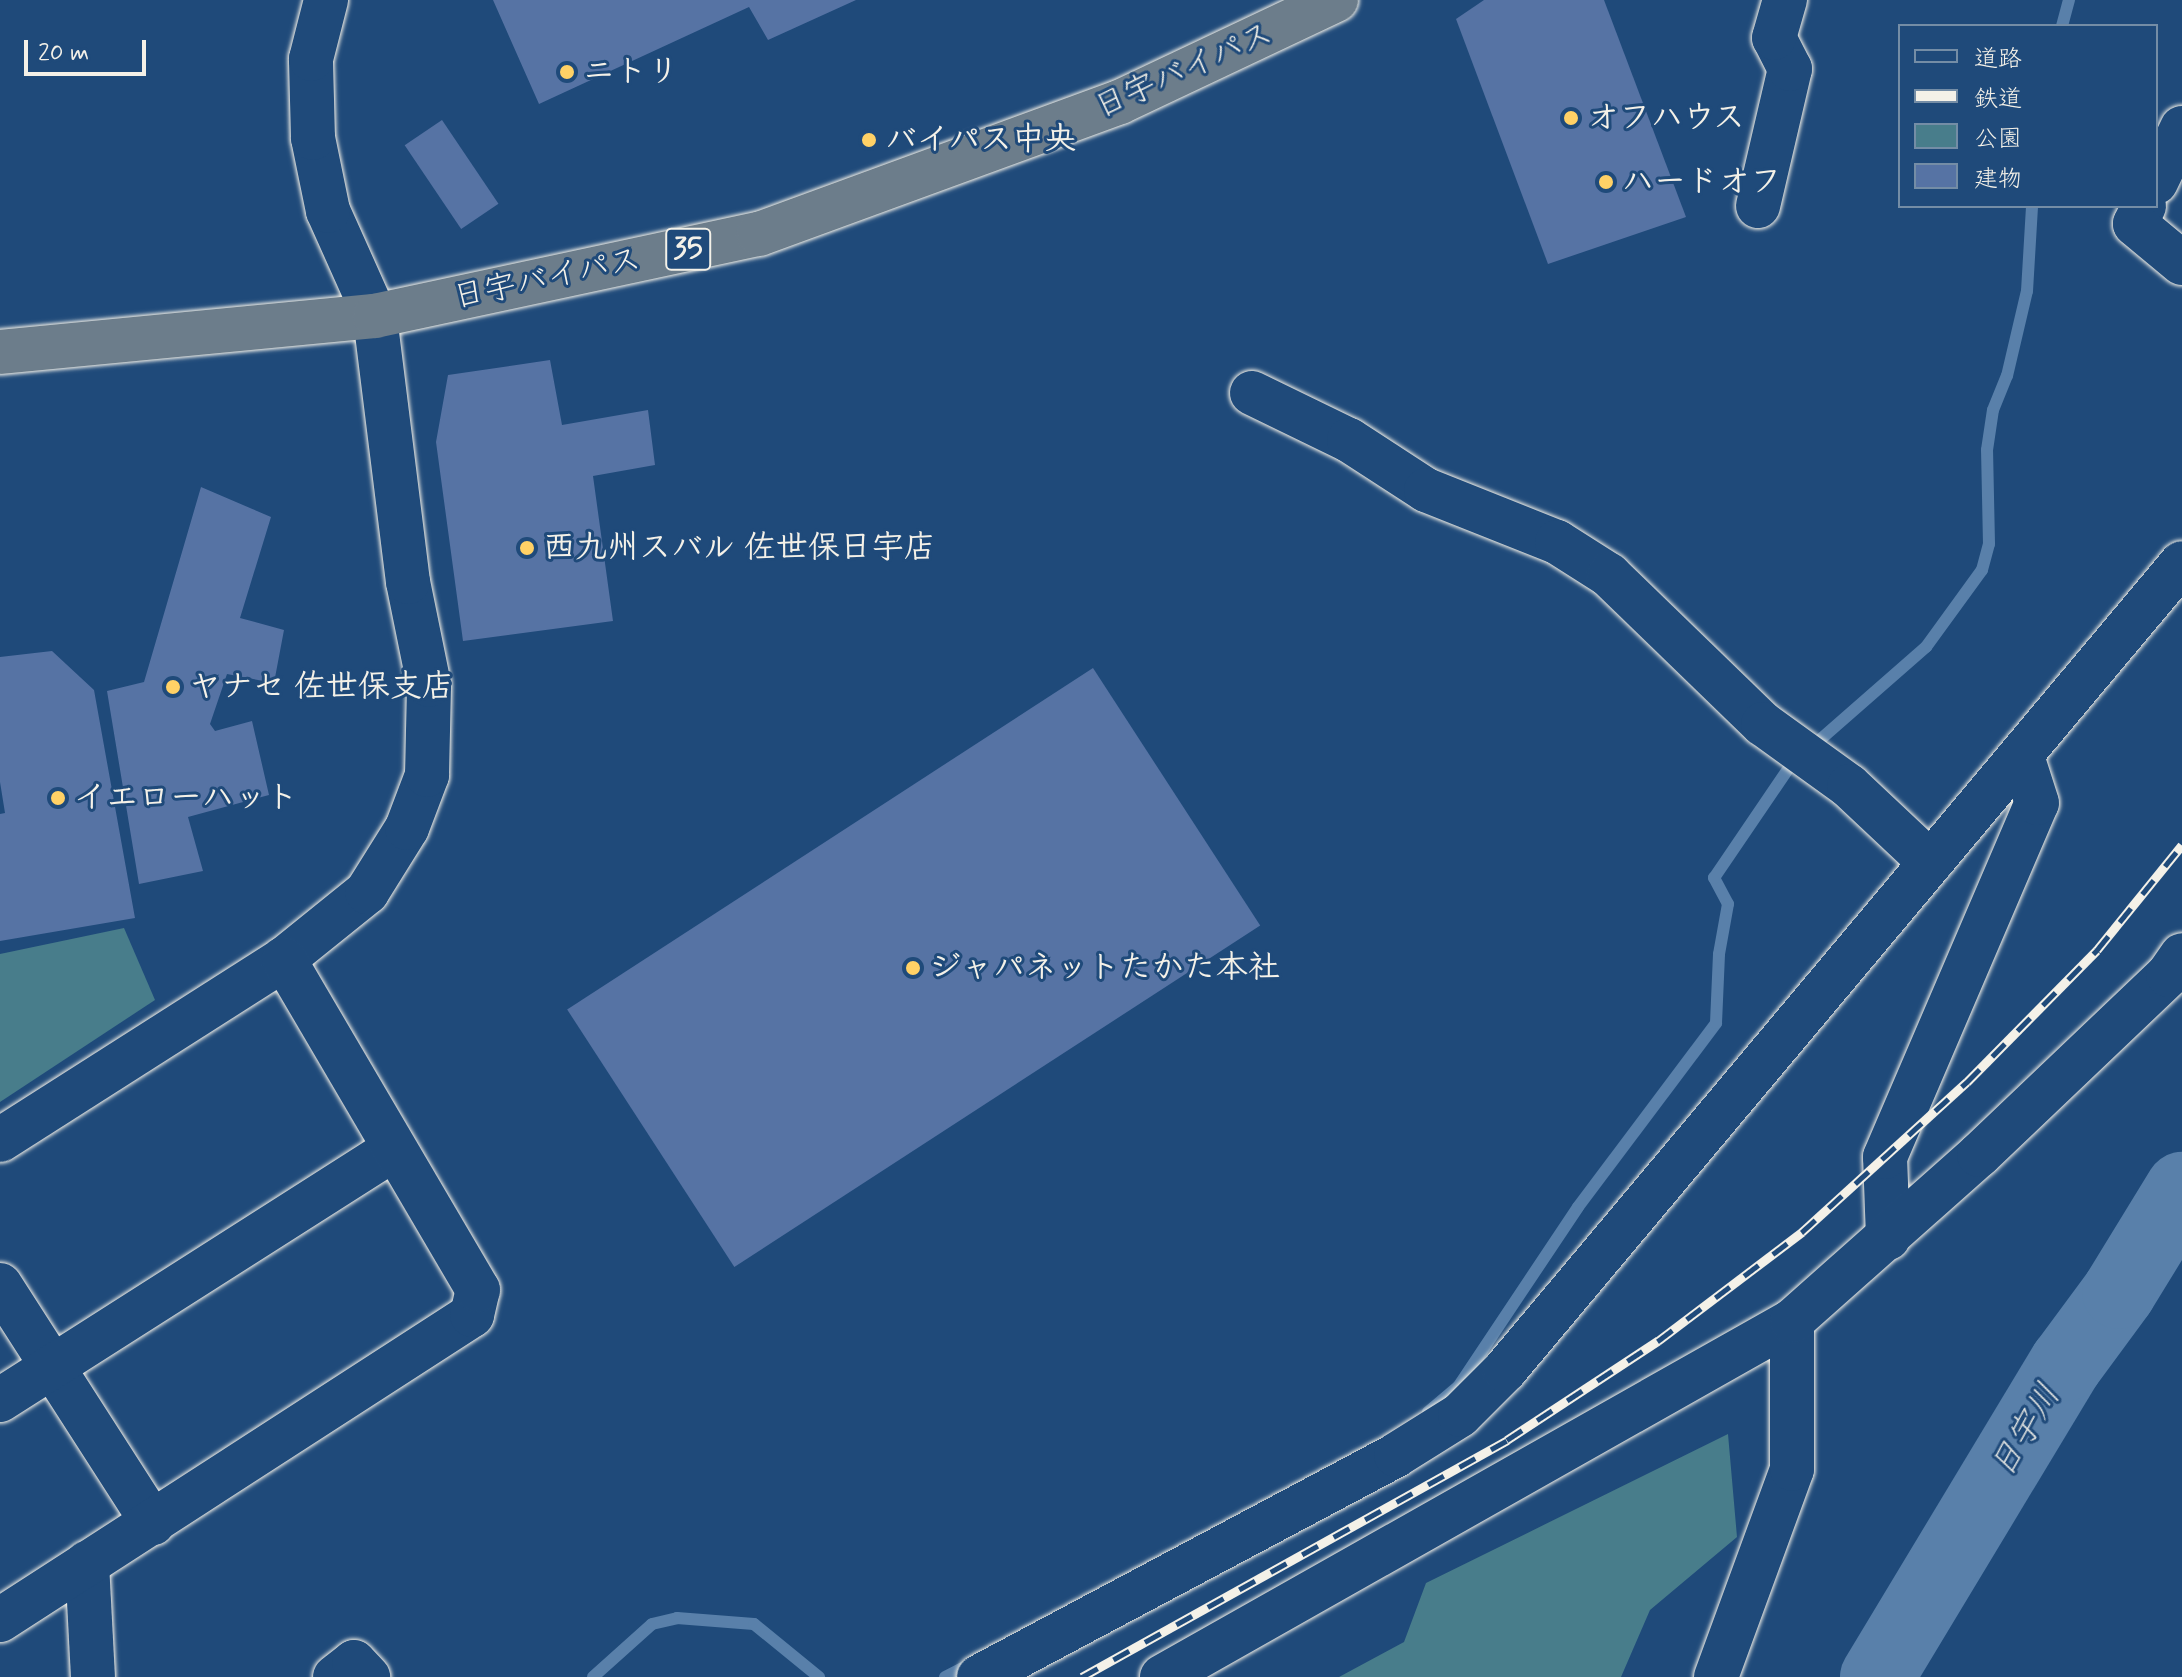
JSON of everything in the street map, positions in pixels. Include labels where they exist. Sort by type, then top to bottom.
[{"type":"highway","name":"日宇バイパス","points":[[0,352],[375,316],[759,234],[1120,102],[1336,0]]},
{"type":"street","points":[[0,1140],[284,959],[367,892],[407,828],[427,775],[429,685],[408,582],[375,316],[328,211],[313,138],[311,59],[326,0]]},
{"type":"street","points":[[1758,206],[1790,69],[1774,38],[1785,0]]},
{"type":"street","points":[[2158,178],[2182,128]]},
{"type":"street","points":[[2143,208],[2135,224],[2182,263]]},
{"type":"street","points":[[1252,393],[1337,433],[1426,490],[1557,542],[1609,575],[1763,724],[1804,752],[1931,863]]},
{"type":"street","points":[[979,1677],[1396,1455],[1460,1415],[1505,1370],[2182,563]]},
{"type":"street","points":[[1888,1238],[1885,1157],[2037,803],[2022,756]]},
{"type":"street","points":[[0,1620],[472,1315],[478,1290],[393,1150],[284,959]]},
{"type":"street","points":[[1162,1677],[1792,1321],[1888,1238],[2177,973]]},
{"type":"street","points":[[0,1400],[393,1150]]},
{"type":"street","points":[[0,1285],[153,1523]]},
{"type":"street","points":[[1716,1677],[1792,1469],[1792,1321]]},
{"type":"street","points":[[87,1563],[93,1677]]},
{"type":"street","points":[[335,1677],[354,1662],[368,1677]]},
{"type":"green space","points":[[124,928],[155,1000],[0,1102],[0,954]]},
{"type":"green space","points":[[1728,1434],[1737,1537],[1650,1610],[1621,1677],[1339,1677],[1404,1642],[1426,1583]]},
{"type":"building","name":"ニトリ","points":[[493,0],[856,0],[768,40],[749,7],[539,104]]},
{"type":"building","name":"オフハウス","points":[[1484,0],[1604,0],[1686,217],[1548,264],[1456,19]]},
{"type":"building","points":[[442,120],[498,204],[461,229],[405,145]]},
{"type":"building","name":"西九州スバル 佐世保日宇店","points":[[550,360],[562,425],[648,410],[655,465],[593,476],[613,621],[463,641],[436,442],[448,375]]},
{"type":"building","name":"ヤナセ 佐世保支店","points":[[201,487],[271,517],[240,618],[284,630],[274,683],[227,674],[210,724],[215,731],[252,721],[269,795],[188,817],[203,871],[139,884],[107,691],[144,682]]},
{"type":"building","name":"イエローハット","points":[[52,651],[94,690],[135,918],[0,941],[0,814],[5,813],[0,782],[0,657]]},
{"type":"building","name":"ジャパネットたかた本社","points":[[1093,668],[1260,925],[734,1267],[567,1009]]},
{"type":"waterway","points":[[2063,24],[2069,0]]},
{"type":"waterway","points":[[1428,1412],[1458,1387],[1578,1207],[1716,1023],[1719,954],[1728,904],[1714,878],[1790,766],[1926,647],[1982,570],[1989,544],[1987,450],[1993,410],[2007,376],[2027,291],[2032,208]]},
{"type":"waterway","name":"日宇川","points":[[1877,1677],[2066,1364],[2119,1292],[2182,1189]]},
{"type":"waterway","points":[[593,1677],[652,1624],[677,1618],[754,1624],[819,1677]]},
{"type":"waterway","points":[[945,1677],[971,1664]]},
{"type":"railway","points":[[1082,1677],[1507,1440],[1658,1341],[1802,1232],[1967,1082],[2097,950],[2182,845]]},
{"type":"place","name":"ニトリ","points":[[567,72]]},
{"type":"place","name":"オフハウス","points":[[1571,118]]},
{"type":"place","name":"バイパス中央","points":[[869,140]]},
{"type":"place","name":"ハードオフ","points":[[1606,182]]},
{"type":"place","name":"西九州スバル 佐世保日宇店","points":[[527,548]]},
{"type":"place","name":"ヤナセ 佐世保支店","points":[[173,687]]},
{"type":"place","name":"イエローハット","points":[[58,798]]},
{"type":"place","name":"ジャパネットたかた本社","points":[[913,968]]}]
